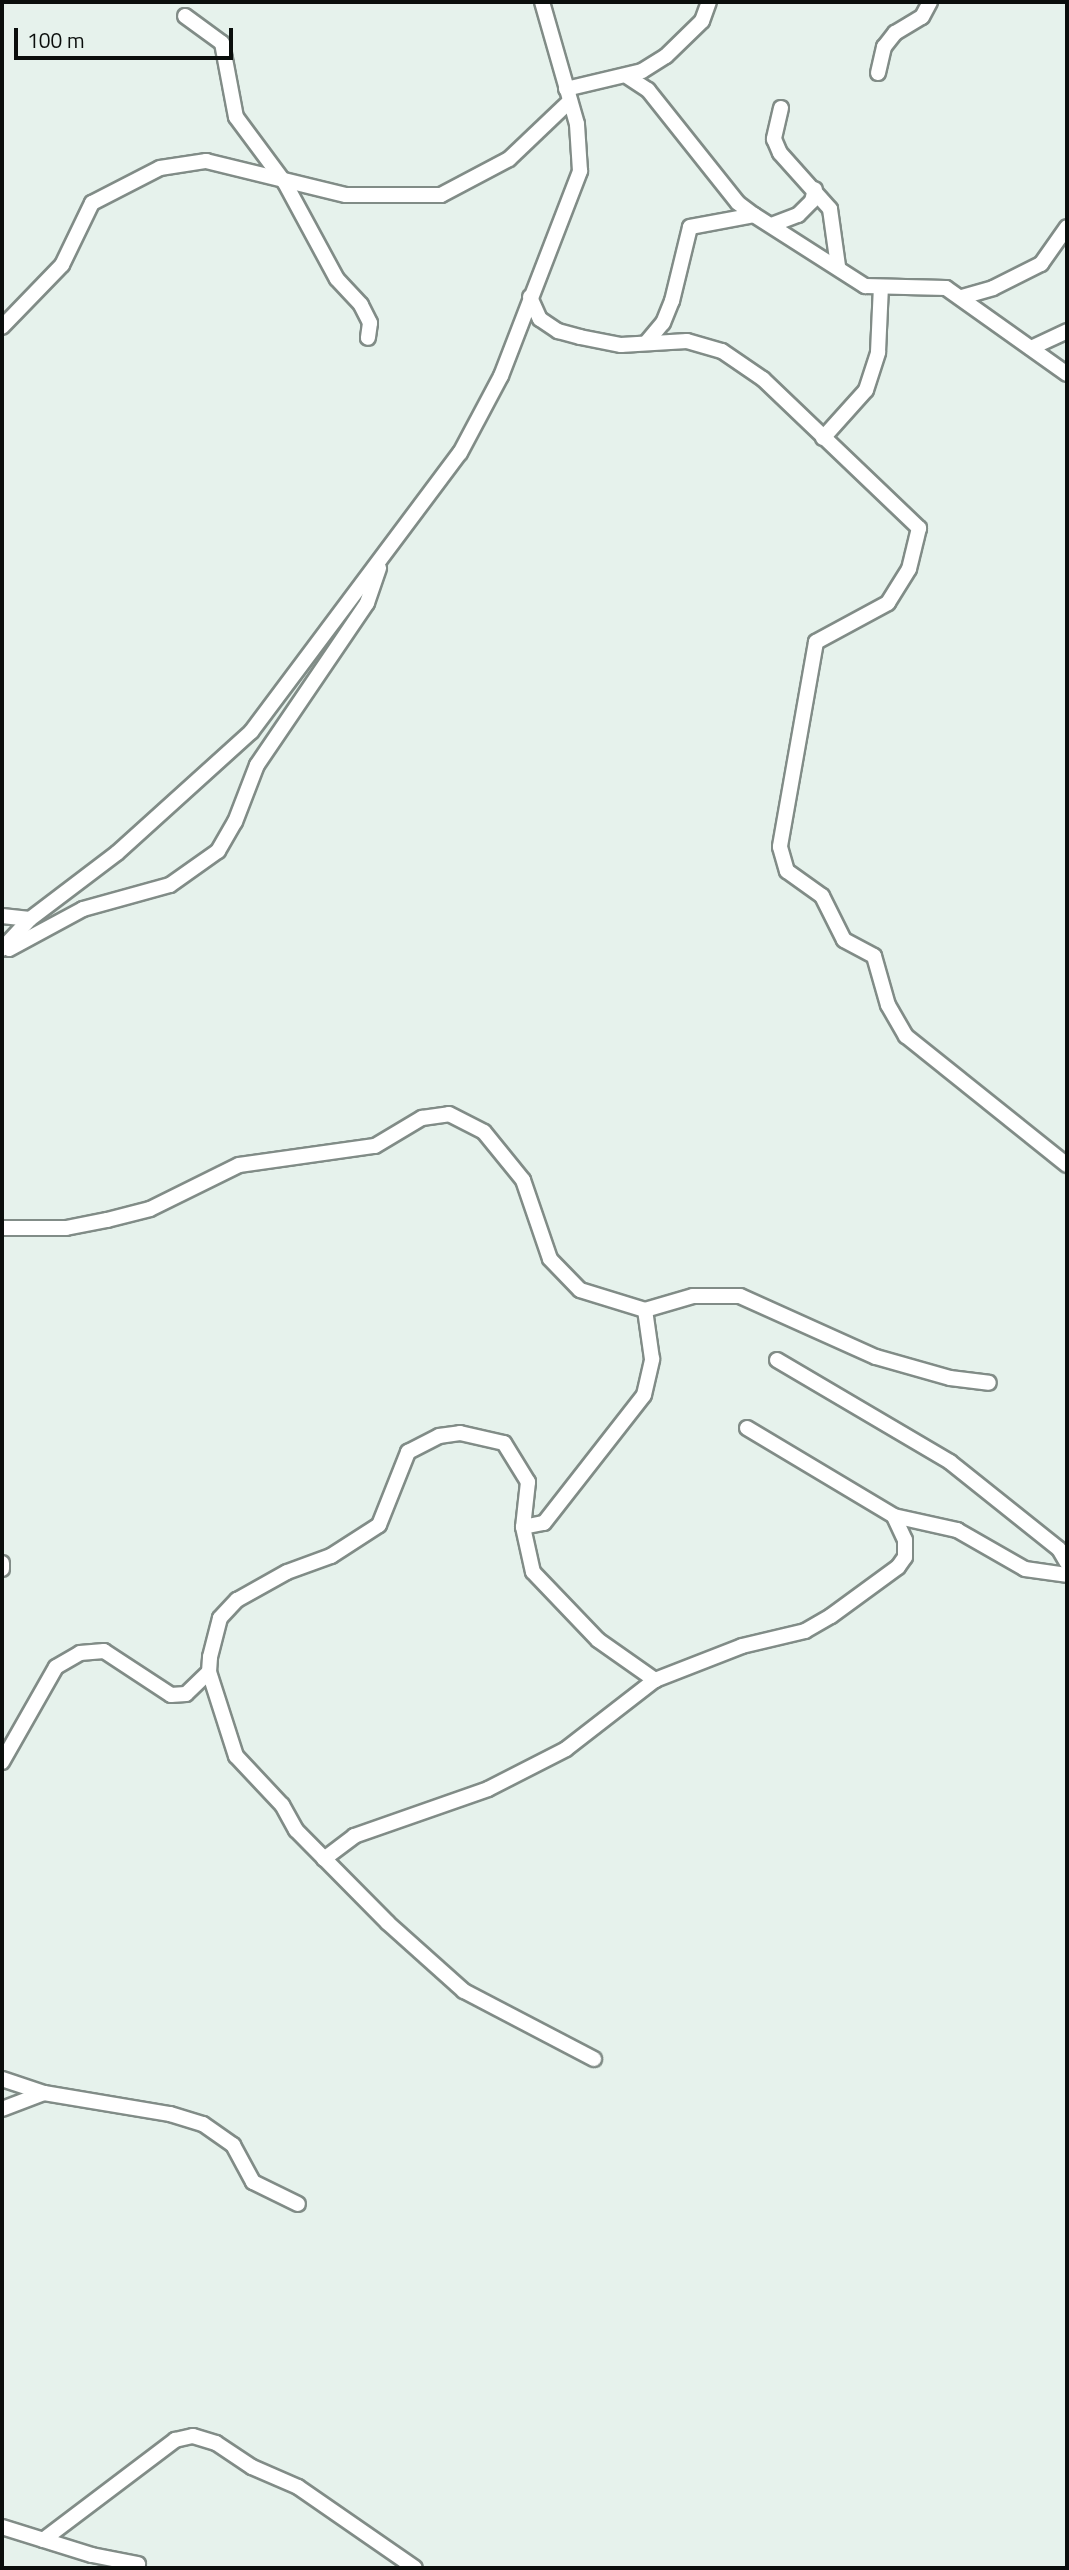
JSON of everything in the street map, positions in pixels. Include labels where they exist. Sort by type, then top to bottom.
[{"type":"street","points":[[2,951],[30,919],[117,853],[251,732],[460,453],[501,376],[580,171],[568,95],[542,2]]},
{"type":"street","points":[[2,327],[62,265],[92,203],[160,168],[206,161],[285,183],[346,195],[441,195],[509,159],[568,95],[628,77],[666,55],[702,21],[709,2]]},
{"type":"street","points":[[878,73],[884,47],[895,33],[922,17],[930,2]]},
{"type":"street","points":[[185,16],[222,43],[236,117],[285,183],[337,279],[361,305],[370,323],[368,338]]},
{"type":"street","points":[[628,77],[648,90],[738,203],[754,215],[775,224],[838,266],[855,282],[881,288],[946,288],[1067,374]]},
{"type":"street","points":[[781,108],[774,139],[780,153],[815,188],[830,209],[838,266]]},
{"type":"street","points":[[775,224],[798,215],[812,201],[815,188]]},
{"type":"street","points":[[646,343],[663,323],[672,301],[691,227],[754,215]]},
{"type":"street","points":[[962,298],[993,289],[1041,264],[1067,227]]},
{"type":"street","points":[[822,438],[866,390],[878,352],[881,288]]},
{"type":"street","points":[[530,297],[540,318],[558,331],[621,345],[687,341],[722,351],[763,379],[919,528],[909,569],[888,603],[816,642],[780,847],[787,871],[822,896],[844,940],[874,956],[888,1005],[906,1036],[1067,1165]]},
{"type":"street","points":[[1031,348],[1067,331]]},
{"type":"street","points":[[2,951],[61,918],[170,885],[218,851],[235,822],[257,765],[367,603],[383,556]]},
{"type":"street","points":[[2,916],[30,919]]},
{"type":"street","points":[[2,1228],[66,1228],[107,1220],[150,1209],[239,1165],[375,1146],[422,1118],[449,1114],[484,1132],[523,1180],[550,1259],[567,1280],[596,1297],[645,1310],[693,1296],[740,1296],[876,1357],[950,1378],[989,1383]]},
{"type":"street","points":[[523,1527],[544,1523],[644,1395],[652,1359],[645,1310]]},
{"type":"street","points":[[777,1360],[950,1462],[1059,1549],[1067,1563]]},
{"type":"street","points":[[747,1428],[894,1516],[957,1530],[1024,1569],[1067,1575]]},
{"type":"street","points":[[594,2059],[464,1991],[431,1965],[324,1859],[236,1756],[209,1672],[220,1618],[237,1600],[287,1572],[331,1556],[379,1525],[408,1452],[439,1436],[460,1433],[504,1443],[528,1482],[523,1527],[533,1572],[598,1640],[656,1680]]},
{"type":"street","points":[[324,1859],[365,1831],[488,1789],[566,1749],[656,1680],[741,1646],[805,1630],[831,1616],[898,1567],[905,1557],[905,1540],[894,1516]]},
{"type":"street","points":[[2,1563],[2,1569]]},
{"type":"street","points":[[2,1762],[56,1667],[80,1653],[104,1651],[171,1695],[186,1694],[209,1672]]},
{"type":"street","points":[[2,2079],[44,2093],[170,2114],[203,2124],[233,2146],[253,2182],[298,2204]]},
{"type":"street","points":[[2,2109],[44,2093]]},
{"type":"street","points":[[43,2540],[175,2440],[193,2436],[216,2443],[252,2467],[310,2495],[415,2568]]},
{"type":"street","points":[[2,2528],[138,2564]]}]
